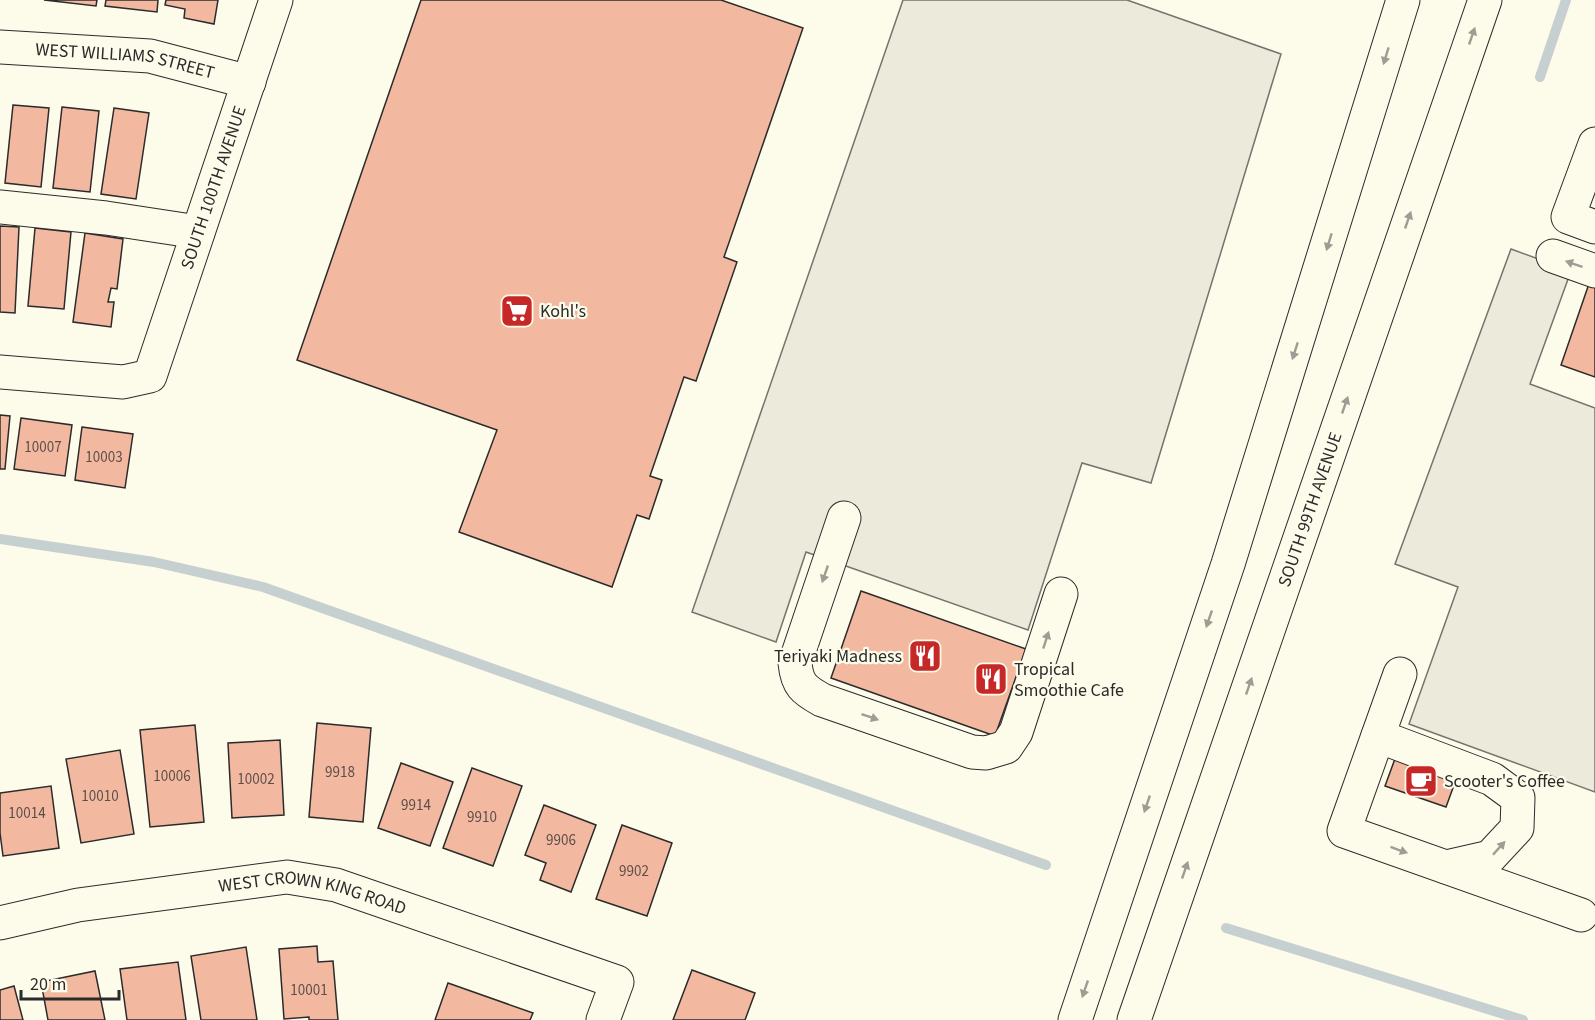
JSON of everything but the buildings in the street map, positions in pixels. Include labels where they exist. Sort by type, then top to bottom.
[{"type":"main road","name":"SOUTH 100TH AVENUE","points":[[0,372],[123,382],[150,376],[276,0]]},
{"type":"main road","points":[[1075,1020],[1228,564],[1403,0]]},
{"type":"main road","name":"SOUTH 99TH AVENUE","points":[[1134,1020],[1485,0]]},
{"type":"main road","name":"WEST WILLIAMS STREET","points":[[0,47],[150,56],[249,82]]},
{"type":"main road","points":[[1595,144],[1568,217],[1595,227]]},
{"type":"main road","points":[[0,207],[105,218],[198,232]]},
{"type":"main road","points":[[1553,256],[1595,271]]},
{"type":"main road","points":[[844,518],[795,663],[796,678],[806,691],[833,704],[972,753],[986,753],[1006,747],[1016,732],[1061,594]]},
{"type":"main road","points":[[1400,674],[1344,831],[1581,915]]},
{"type":"main road","points":[[1378,736],[1492,779],[1518,798],[1516,828],[1490,857],[1446,867]]},
{"type":"main road","name":"WEST CROWN KING ROAD","points":[[0,923],[78,905],[287,877],[336,885],[617,982],[603,1020]]},
{"type":"shaded area","points":[[903,0],[1127,0],[1281,54],[1151,483],[1082,463],[1028,630],[806,552],[776,642],[692,612]]},
{"type":"shaded area","points":[[1511,249],[1571,271],[1530,384],[1595,408],[1595,792],[1409,724],[1458,587],[1395,564]]},
{"type":"waterway","points":[[1540,77],[1566,0]]},
{"type":"waterway","points":[[0,539],[154,562],[263,587],[1046,865]]},
{"type":"waterway","points":[[1226,928],[1523,1020]]},
{"type":"place","name":"Kohl's","points":[[517,311]]},
{"type":"place","name":"Teriyaki Madness","points":[[925,656]]},
{"type":"place","name":"Tropical Smoothie Cafe","points":[[991,679]]},
{"type":"place","name":"Scooter's Coffee","points":[[1421,781]]}]
